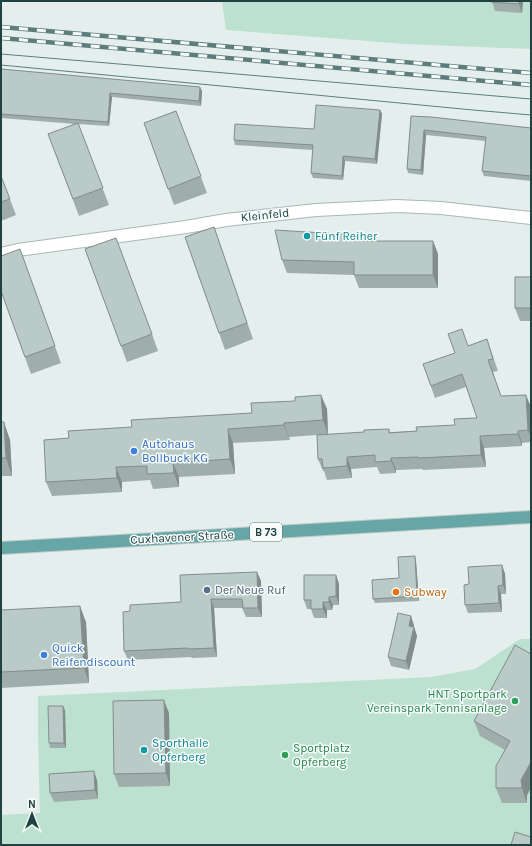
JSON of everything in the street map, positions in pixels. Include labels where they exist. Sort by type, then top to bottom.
[{"type":"main road","name":"Cuxhavener Straße","points":[[1,548],[531,517]]},
{"type":"street","name":"Kleinfeld","points":[[1,254],[18,250],[186,227],[226,220],[316,210],[397,206],[441,208],[531,218]]},
{"type":"green space","points":[[222,1],[531,1],[531,49],[406,44],[226,30]]},
{"type":"green space","name":"Sportplatz Opferberg","points":[[520,639],[531,639],[531,845],[1,845],[1,815],[40,813],[38,696],[431,677],[475,669]]},
{"type":"building","points":[[519,1],[519,4],[491,2]]},
{"type":"building","points":[[1,69],[200,87],[199,101],[110,93],[108,122],[1,114]]},
{"type":"building","points":[[316,105],[380,110],[375,159],[343,156],[342,176],[311,173],[313,145],[234,140],[235,124],[314,129]]},
{"type":"building","points":[[176,111],[201,176],[168,189],[144,123]]},
{"type":"building","points":[[411,116],[531,128],[531,176],[482,171],[486,137],[424,130],[421,170],[407,169]]},
{"type":"building","points":[[78,123],[103,188],[73,199],[48,134]]},
{"type":"building","points":[[1,176],[10,199],[1,202]]},
{"type":"building","points":[[214,227],[247,323],[219,333],[185,237]]},
{"type":"building","points":[[275,230],[356,235],[356,241],[433,241],[433,275],[354,275],[354,262],[282,260]]},
{"type":"building","points":[[116,238],[152,334],[121,346],[85,249]]},
{"type":"building","points":[[20,249],[55,346],[25,357],[1,291],[1,256]]},
{"type":"building","points":[[515,277],[531,277],[531,308],[515,308]]},
{"type":"building","points":[[462,329],[468,346],[487,339],[493,359],[488,360],[501,396],[526,395],[528,430],[518,431],[518,434],[480,436],[481,455],[391,458],[391,461],[375,462],[375,455],[347,457],[347,466],[323,468],[322,459],[318,459],[317,435],[389,429],[389,433],[417,431],[416,427],[455,425],[454,419],[477,418],[462,374],[431,386],[423,364],[455,353],[448,334]]},
{"type":"building","points":[[321,395],[323,420],[284,423],[284,425],[228,429],[230,459],[173,463],[174,473],[147,474],[147,466],[116,467],[117,478],[46,482],[44,440],[69,438],[68,431],[132,427],[131,420],[252,413],[251,403],[295,401],[295,397]]},
{"type":"building","points":[[1,422],[4,422],[6,458],[1,458]]},
{"type":"building","points":[[415,556],[417,596],[373,599],[372,580],[399,578],[398,557]]},
{"type":"building","points":[[502,565],[503,585],[498,586],[499,603],[465,605],[464,585],[469,584],[468,567]]},
{"type":"building","points":[[257,572],[258,608],[243,608],[242,599],[211,599],[214,648],[124,651],[123,612],[130,611],[130,605],[181,602],[180,575]]},
{"type":"building","points":[[304,575],[336,575],[336,596],[329,597],[329,602],[323,602],[323,609],[311,609],[311,600],[304,600]]},
{"type":"building","name":"Quick Reifendiscount","points":[[80,606],[84,668],[1,672],[1,610]]},
{"type":"building","points":[[398,613],[411,616],[409,626],[414,627],[406,661],[388,657]]},
{"type":"building","points":[[515,645],[531,654],[531,762],[521,780],[522,788],[496,788],[496,766],[510,741],[474,721]]},
{"type":"building","name":"Sporthalle Opferberg","points":[[164,700],[166,773],[114,774],[113,701]]},
{"type":"building","points":[[48,706],[63,706],[64,743],[49,743]]},
{"type":"building","points":[[94,771],[95,790],[50,793],[49,774]]},
{"type":"building","points":[[515,832],[531,837],[531,845],[511,845]]},
{"type":"tram line","points":[[1,54],[531,99]]},
{"type":"tram line","points":[[1,65],[531,115]]},
{"type":"railway","points":[[1,27],[531,73]]},
{"type":"railway","points":[[1,38],[531,85]]},
{"type":"place","name":"Fünf Reiher","points":[[307,236]]},
{"type":"place","name":"Autohaus Bollbuck KG","points":[[134,451]]},
{"type":"place","name":"Der Neue Ruf","points":[[207,590]]},
{"type":"place","name":"Subway","points":[[396,592]]},
{"type":"place","name":"Quick Reifendiscount","points":[[44,655]]},
{"type":"place","name":"HNT Sportpark Vereinspark Tennisanlage","points":[[515,701]]},
{"type":"place","name":"Sporthalle Opferberg","points":[[144,750]]},
{"type":"place","name":"Sportplatz Opferberg","points":[[285,755]]}]
